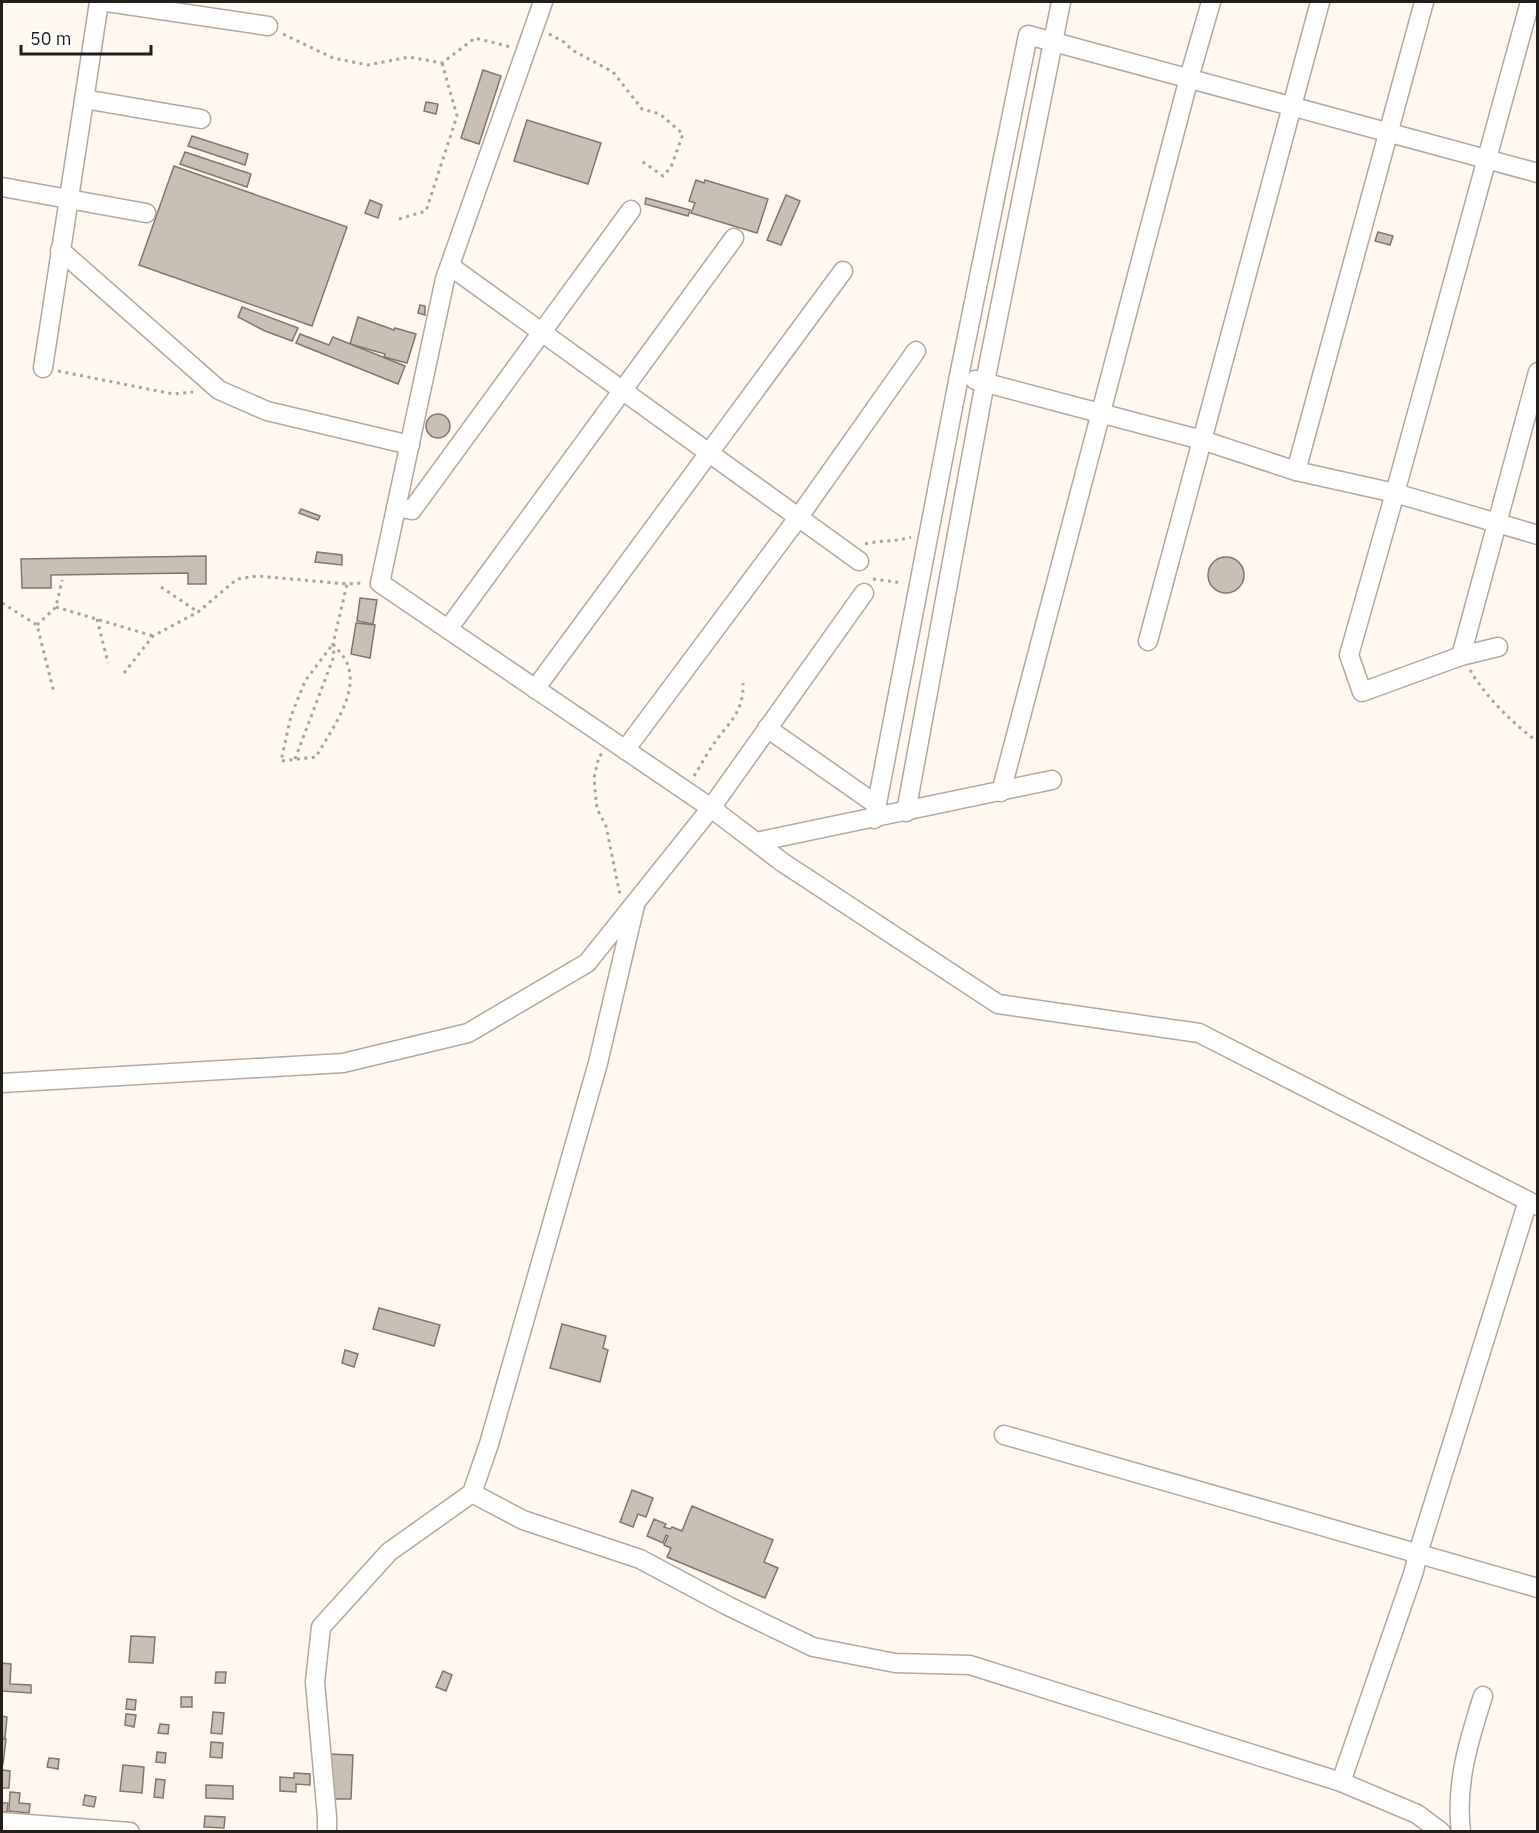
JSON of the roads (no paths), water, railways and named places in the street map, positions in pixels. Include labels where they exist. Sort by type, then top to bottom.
[{"type":"street","points":[[43,368],[99,2]]},
{"type":"street","points":[[107,2],[268,26]]},
{"type":"street","points":[[543,2],[445,279],[380,583],[711,808],[782,862],[998,1004],[1199,1033],[1533,1204],[1414,1571],[1341,1782]]},
{"type":"street","points":[[906,812],[985,382],[1061,2]]},
{"type":"street","points":[[1001,792],[1211,2]]},
{"type":"street","points":[[1148,641],[1320,2]]},
{"type":"street","points":[[1296,471],[1424,2]]},
{"type":"street","points":[[1498,646],[1461,656],[1362,692],[1349,655],[1530,2]]},
{"type":"street","points":[[875,812],[959,376],[1028,35],[1538,173]]},
{"type":"street","points":[[84,99],[201,119]]},
{"type":"street","points":[[2,187],[146,213]]},
{"type":"street","points":[[396,507],[412,510],[631,210]]},
{"type":"street","points":[[448,629],[734,238]]},
{"type":"street","points":[[60,250],[219,390],[267,411],[410,445]]},
{"type":"street","points":[[450,266],[853,557]]},
{"type":"street","points":[[535,688],[843,271]]},
{"type":"street","points":[[620,746],[798,518],[916,351]]},
{"type":"street","points":[[1461,656],[1538,372]]},
{"type":"street","points":[[959,376],[1202,440],[1296,471],[1395,493],[1538,535]]},
{"type":"street","points":[[2,1083],[344,1063],[468,1033],[587,963],[711,808],[864,593]]},
{"type":"street","points":[[767,728],[875,812]]},
{"type":"street","points":[[756,843],[875,812],[906,812],[1052,780]]},
{"type":"street","points":[[327,1832],[315,1682],[321,1627],[389,1552],[472,1493],[489,1444],[595,1075],[636,901]]},
{"type":"street","points":[[1004,1435],[1538,1588]]},
{"type":"street","points":[[472,1493],[523,1520],[640,1559],[728,1606],[813,1647],[896,1663],[970,1665],[1341,1782],[1417,1814],[1441,1832]]},
{"type":"street","points":[[1461,1832],[1458,1813],[1461,1776],[1471,1732],[1483,1696]]},
{"type":"street","points":[[2,1822],[129,1832]]}]
